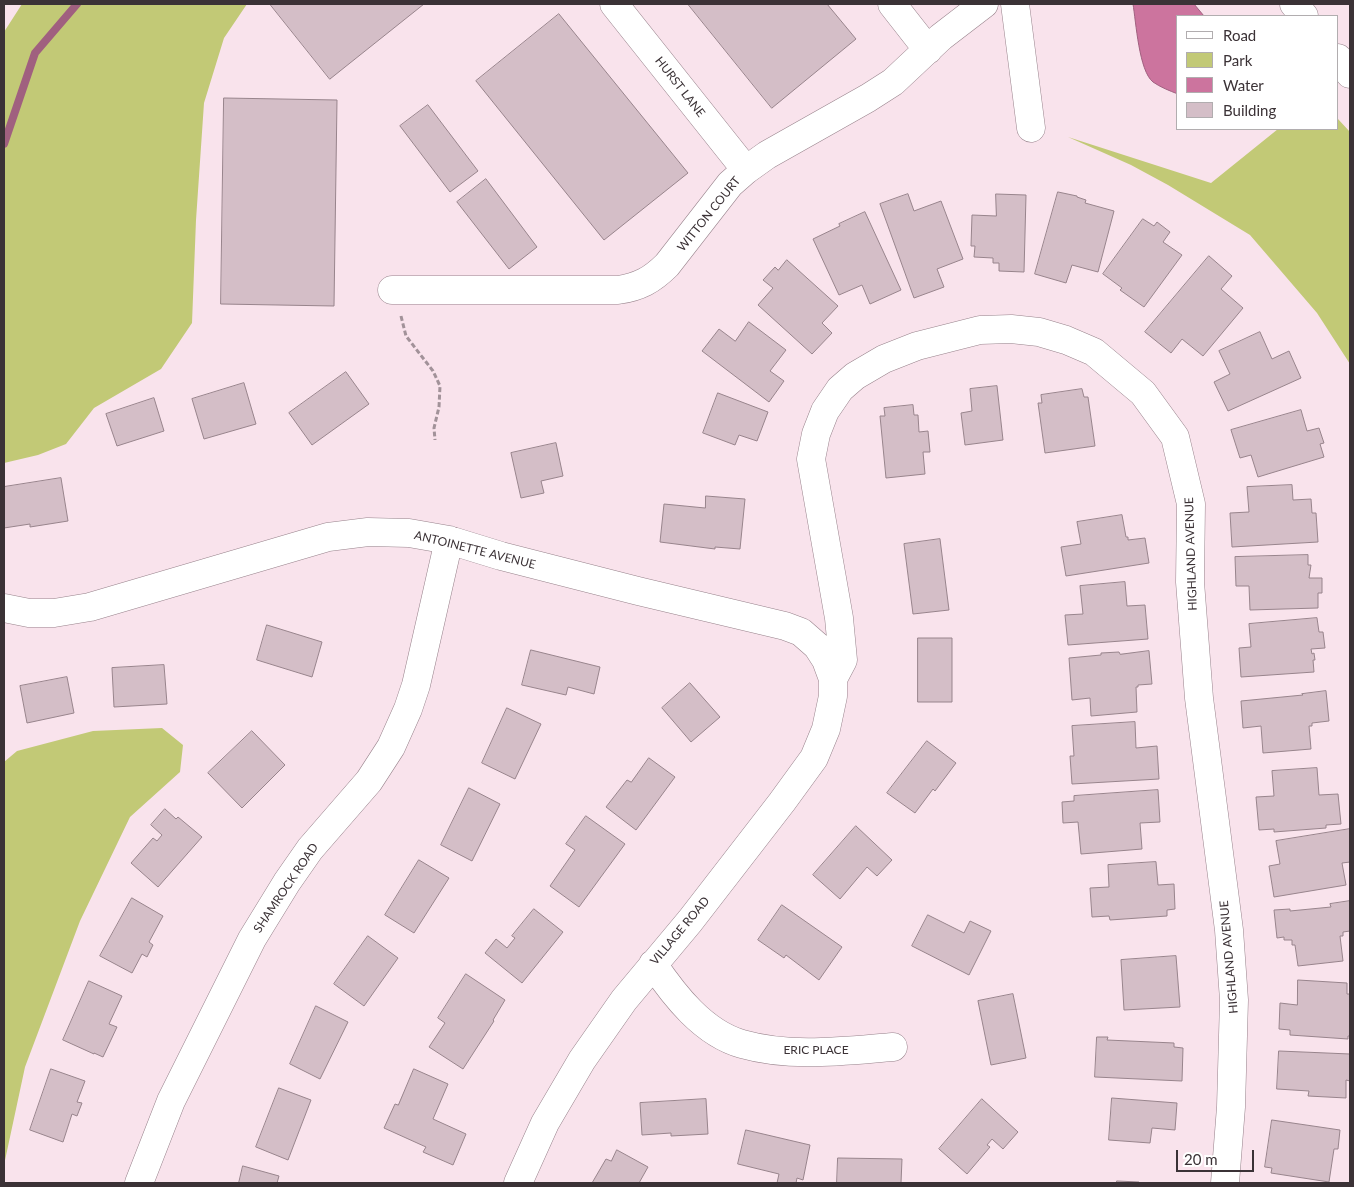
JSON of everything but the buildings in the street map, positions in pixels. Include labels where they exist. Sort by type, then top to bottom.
[{"type":"street","name":"HURST LANE","points":[[614,4],[746,170]]},
{"type":"street","points":[[892,4],[928,50]]},
{"type":"street","name":"WITTON COURT","points":[[392,290],[601,290],[632,288],[650,280],[667,265],[722,193],[746,170],[767,155],[868,98],[892,82],[941,37],[984,4]]},
{"type":"street","points":[[1015,4],[1031,128]]},
{"type":"street","points":[[1294,4],[1303,15]]},
{"type":"street","points":[[1339,59],[1350,74]]},
{"type":"street","name":"HIGHLAND AVENUE","points":[[833,679],[843,660],[839,618],[811,459],[816,434],[825,411],[840,389],[855,376],[884,359],[917,346],[980,330],[1011,329],[1039,332],[1066,340],[1094,352],[1143,393],[1176,438],[1191,504],[1190,582],[1199,698],[1229,930],[1234,1000],[1231,1107],[1224,1183]]},
{"type":"street","name":"ANTOINETTE AVENUE","points":[[4,608],[29,613],[90,607],[328,537],[368,532],[401,533],[448,540],[510,559],[785,626],[801,632],[816,646],[826,660],[833,679]]},
{"type":"street","name":"SHAMROCK ROAD","points":[[139,1183],[171,1101],[252,940],[287,882],[310,849],[369,781],[391,746],[408,709],[416,685],[448,540]]},
{"type":"street","name":"VILLAGE ROAD","points":[[518,1183],[545,1123],[582,1060],[624,1000],[690,921],[814,758],[826,730],[833,696],[833,679]]},
{"type":"street","name":"ERIC PLACE","points":[[653,964],[670,990],[692,1013],[718,1032],[741,1044],[785,1052],[821,1052],[893,1047]]},
{"type":"path","points":[[401,315],[406,336],[433,371],[440,386],[439,407],[434,428],[435,440]]},
{"type":"green space","points":[[22,4],[247,4],[224,38],[204,103],[196,220],[192,323],[161,369],[94,408],[66,444],[38,455],[4,463],[4,32]]},
{"type":"green space","points":[[1339,120],[1350,132],[1350,364],[1317,313],[1250,235],[1168,185],[1131,165],[1068,137],[1211,183],[1277,130],[1339,130]]},
{"type":"green space","points":[[162,728],[183,745],[180,772],[130,817],[80,921],[25,1067],[4,1165],[4,762],[17,751],[93,731]]},
{"type":"water","points":[[1133,4],[1194,4],[1203,15],[1176,15],[1176,93],[1156,84],[1148,76],[1141,57]]},
{"type":"waterway","points":[[4,144],[35,53],[77,4]]}]
